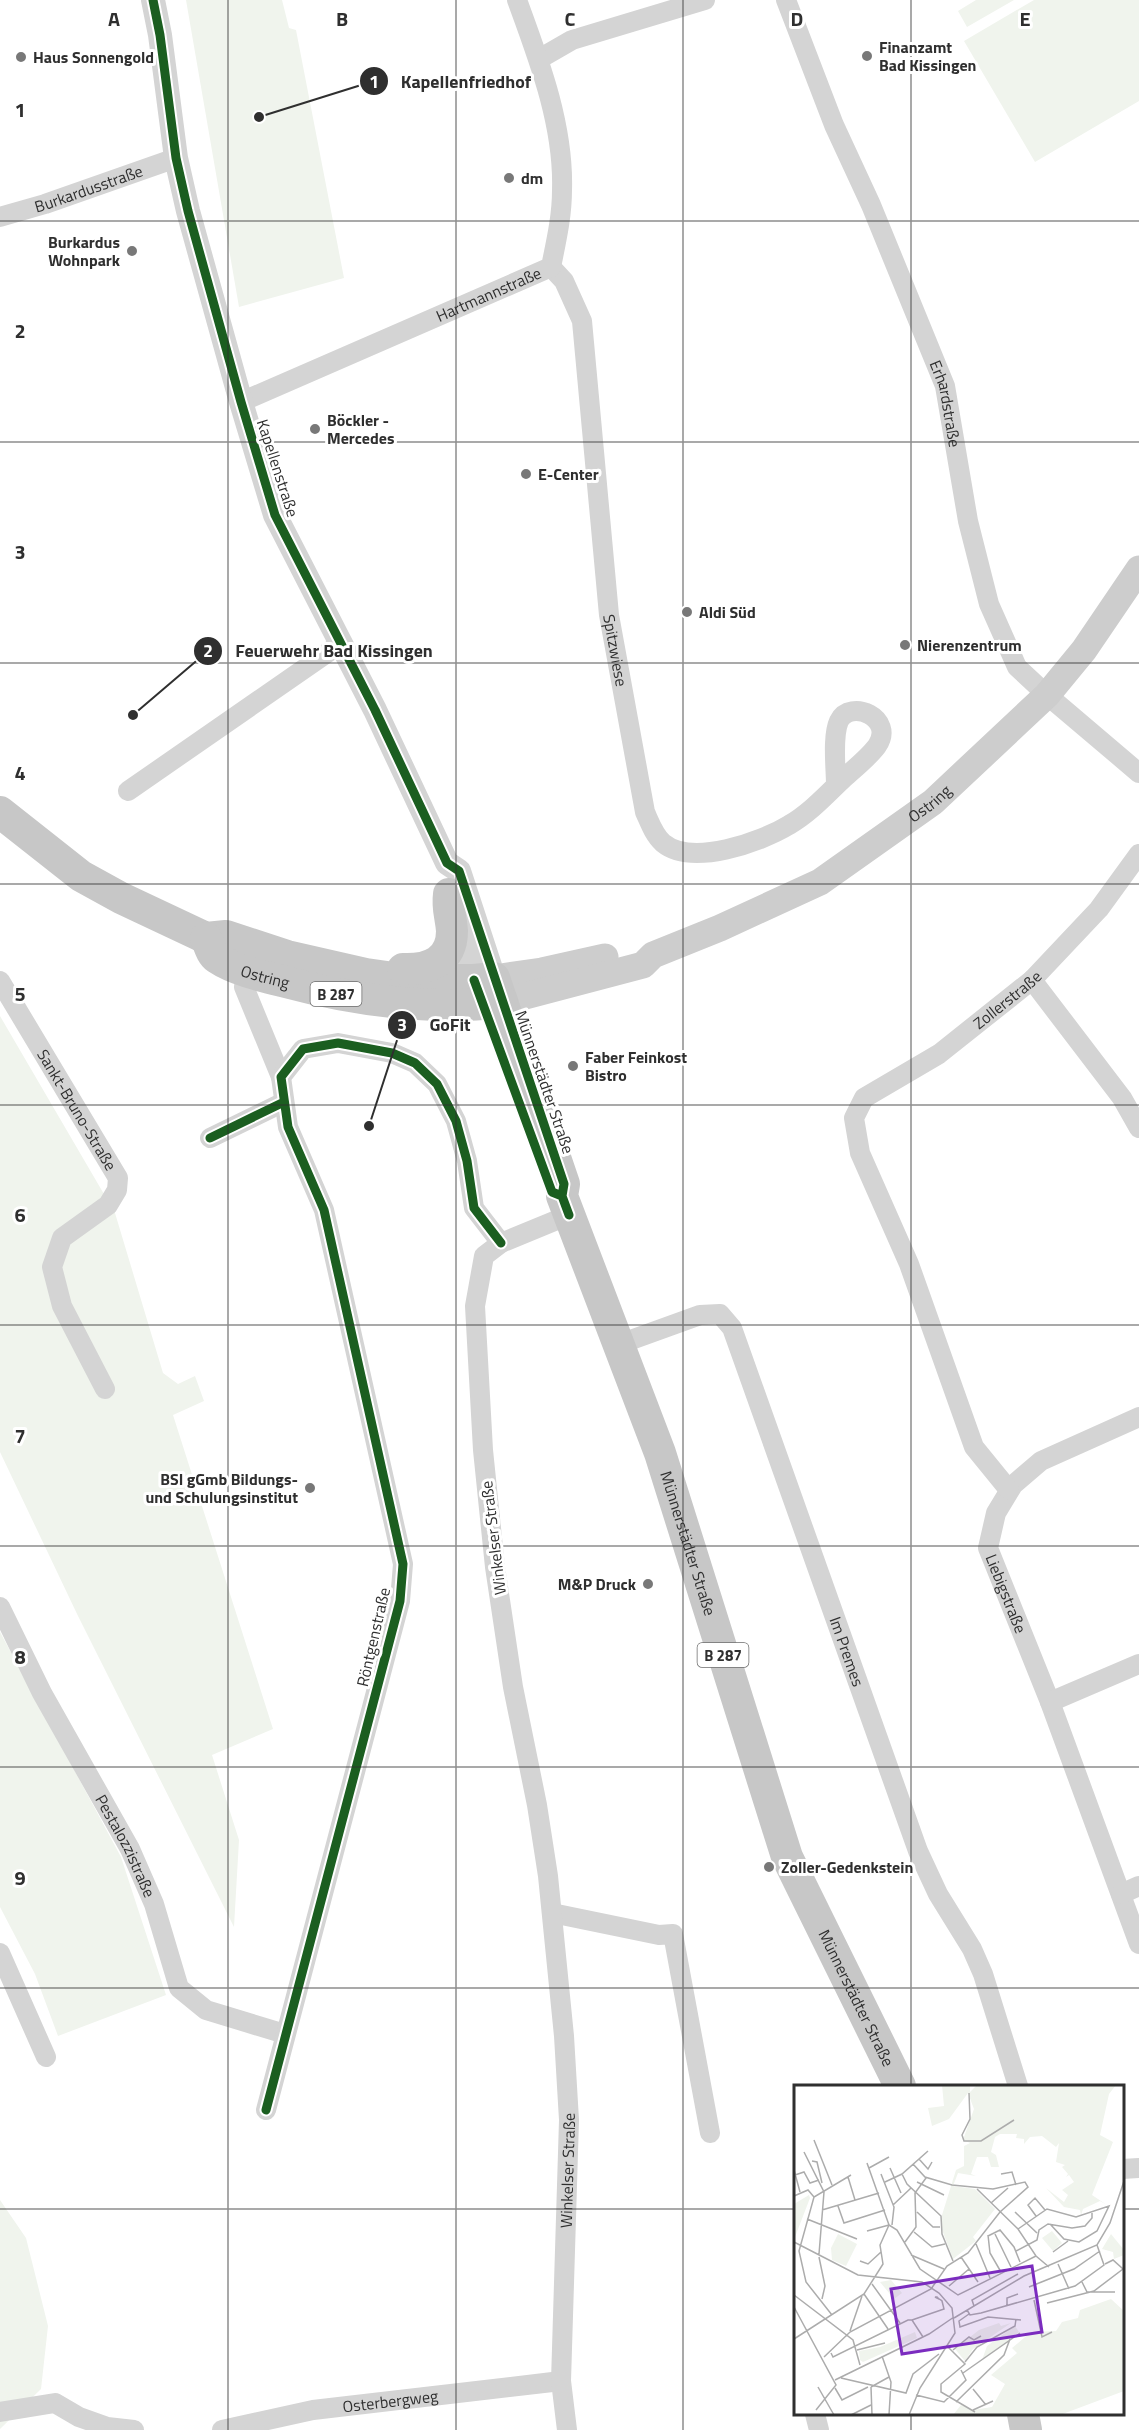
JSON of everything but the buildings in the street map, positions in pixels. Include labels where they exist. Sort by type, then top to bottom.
[{"type":"main road","name":"Ostring","points":[[206,938],[215,957],[246,971],[316,990],[413,1005],[643,965],[653,955],[720,928],[820,882],[933,802],[1047,696],[1084,651],[1139,569]]},
{"type":"main road","name":"Ostring","points":[[0,812],[81,876],[121,898],[206,938],[226,936],[287,956],[349,971],[488,991]]},
{"type":"main road","points":[[349,971],[364,963],[417,969],[435,965],[441,960],[451,942],[452,933],[447,908],[449,894]]},
{"type":"main road","name":"Münnerstädter Straße","points":[[488,991],[552,1192],[565,1205],[660,1454],[787,1857],[900,2085]]},
{"type":"main road","points":[[1023,2415],[1026,2430]]},
{"type":"street","name":"Kapellenstraße","points":[[153,0],[160,35],[176,158],[188,211],[275,515],[375,710],[447,863],[459,872],[488,991]]},
{"type":"street","name":"Hartmannstraße","points":[[241,402],[551,267],[559,228],[562,189],[556,130],[539,58],[517,0]]},
{"type":"street","points":[[539,58],[572,40],[705,0]]},
{"type":"street","name":"Erhardstraße","points":[[786,0],[834,125],[871,205],[945,386],[968,521],[989,604],[1017,667],[1047,696],[1139,772]]},
{"type":"street","name":"Burkardusstraße","points":[[0,217],[45,204],[176,158]]},
{"type":"street","name":"Spitzwiese","points":[[551,267],[564,281],[582,321],[609,615],[645,812],[654,832],[664,844],[681,852],[696,854],[730,848],[767,836],[790,825],[836,785]]},
{"type":"street","points":[[128,791],[340,644]]},
{"type":"street","name":"Zollerstraße","points":[[1010,1490],[974,1447],[909,1264],[860,1153],[854,1118],[864,1098],[939,1054],[1032,980],[1099,909],[1139,854]]},
{"type":"street","name":"Kapellenstraße","points":[[447,863],[444,875],[449,894],[488,991]]},
{"type":"street","name":"Röntgenstraße","points":[[246,971],[244,987],[281,1077],[288,1127],[324,1210],[403,1564],[400,1601],[267,2110]]},
{"type":"street","points":[[1032,980],[1122,1098],[1139,1128]]},
{"type":"street","name":"Sankt-Bruno-Straße","points":[[0,981],[118,1178],[117,1190],[108,1204],[62,1238],[52,1266],[62,1306],[105,1389]]},
{"type":"street","points":[[281,1077],[303,1049],[338,1043],[392,1053],[416,1063],[437,1084],[456,1120],[467,1161],[474,1208],[501,1243]]},
{"type":"street","points":[[210,1138],[284,1102]]},
{"type":"street","name":"Winkelser Straße","points":[[565,1205],[501,1243],[484,1256],[475,1306],[483,1450],[495,1567],[513,1687],[537,1805],[552,1913],[564,2036],[569,2120],[561,2381],[567,2430]]},
{"type":"street","name":"Im Premes","points":[[617,1345],[700,1315],[720,1314],[732,1328],[918,1851],[938,1893],[972,1949],[983,1974],[1018,2085]]},
{"type":"street","name":"Liebigstraße","points":[[1139,1417],[1041,1461],[1010,1490],[996,1513],[988,1548],[1130,1890],[1139,1944]]},
{"type":"street","name":"Pestalozzistraße","points":[[0,1607],[42,1694],[130,1849],[154,1904],[179,1988],[206,2010],[285,2034]]},
{"type":"street","points":[[1050,1702],[1139,1664]]},
{"type":"street","points":[[552,1913],[659,1935],[673,1934],[710,2133]]},
{"type":"street","points":[[0,1953],[46,2057]]},
{"type":"street","points":[[1124,2169],[1139,2168]]},
{"type":"street","name":"Osterbergweg","points":[[222,2430],[313,2410],[561,2381]]},
{"type":"street","points":[[0,2412],[55,2403],[79,2417],[107,2427],[134,2430]]},
{"type":"street","points":[[815,2415],[819,2430]]},
{"type":"shaded area","points":[[186,0],[282,0],[289,28],[296,30],[344,278],[239,307]]},
{"type":"shaded area","points":[[976,0],[1014,0],[967,27],[958,11]]},
{"type":"shaded area","points":[[1034,0],[1139,0],[1139,101],[1035,162],[964,41]]},
{"type":"shaded area","points":[[0,1016],[115,1213],[163,1373],[178,1384],[195,1376],[204,1401],[173,1415],[273,1729],[212,1755],[239,1840],[234,1927],[78,1616],[0,1452]]},
{"type":"shaded area","points":[[0,1632],[121,1857],[166,1995],[58,2036],[35,1974],[0,1907]]},
{"type":"shaded area","points":[[0,2200],[26,2238],[48,2326],[41,2389],[0,2429]]},
{"type":"cycle path","points":[[153,0],[160,35],[176,158],[188,211],[275,515],[375,710],[447,863],[459,871],[564,1184],[562,1196],[569,1215]]},
{"type":"cycle path","points":[[474,980],[552,1192],[562,1196]]},
{"type":"cycle path","points":[[266,2110],[400,1601],[403,1564],[324,1210],[288,1127],[281,1077],[303,1049],[338,1043],[392,1053],[415,1063],[437,1084],[456,1121],[467,1161],[474,1208],[501,1243]]},
{"type":"cycle path","points":[[210,1138],[284,1102]]},
{"type":"place","name":"Finanzamt Bad Kissingen","points":[[867,56]]},
{"type":"place","name":"Haus Sonnengold","points":[[21,57]]},
{"type":"place","name":"Kapellenfriedhof","points":[[259,117]]},
{"type":"place","name":"dm","points":[[509,178]]},
{"type":"place","name":"Burkardus Wohnpark","points":[[132,251]]},
{"type":"place","name":"Böckler - Mercedes","points":[[315,429]]},
{"type":"place","name":"E-Center","points":[[526,474]]},
{"type":"place","name":"Aldi Süd","points":[[687,612]]},
{"type":"place","name":"Nierenzentrum","points":[[905,645]]},
{"type":"place","name":"Feuerwehr Bad Kissingen","points":[[133,715]]},
{"type":"place","name":"Faber Feinkost Bistro","points":[[573,1066]]},
{"type":"place","name":"GoFit","points":[[369,1126]]},
{"type":"place","name":"BSI gGmb Bildungs- und Schulungsinstitut","points":[[310,1488]]},
{"type":"place","name":"M&P Druck","points":[[648,1584]]},
{"type":"place","name":"Zoller-Gedenkstein","points":[[769,1867]]}]
